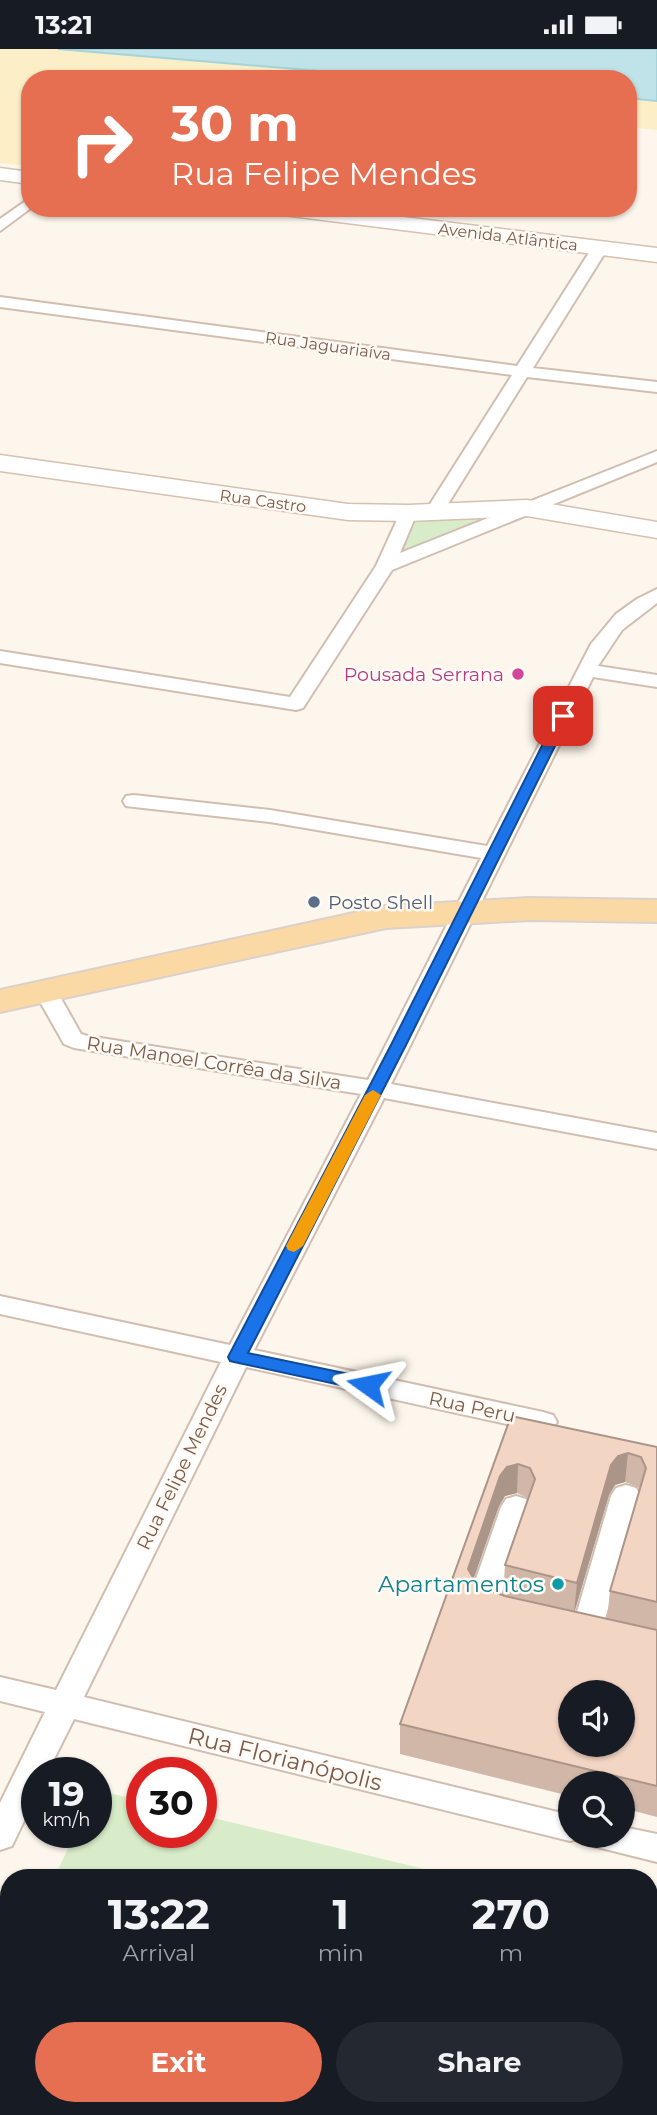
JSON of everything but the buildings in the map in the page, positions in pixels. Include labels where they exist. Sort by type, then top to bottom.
[{"type":"main road","points":[[0,1002],[386,917],[615,909],[657,911]]},
{"type":"street","points":[[0,174],[21,177]]},
{"type":"street","points":[[0,226],[21,209]]},
{"type":"street","name":"Avenida Atlântica","points":[[348,217],[657,255]]},
{"type":"street","points":[[0,657],[296,704],[421,513],[524,372],[600,248]]},
{"type":"street","name":"Rua Jaguariaíva","points":[[0,302],[524,372],[657,387]]},
{"type":"street","points":[[385,566],[657,456]]},
{"type":"street","name":"Rua Castro","points":[[0,463],[315,508],[421,513],[527,508],[657,530]]},
{"type":"street","name":"Rua Felipe Mendes","points":[[0,1836],[237,1357],[376,1089],[586,670],[606,634],[621,618],[657,594]]},
{"type":"street","points":[[586,670],[657,681]]},
{"type":"street","points":[[134,801],[270,816],[495,854]]},
{"type":"street","points":[[615,909],[657,900]]},
{"type":"street","name":"Rua Manoel Corrêa da Silva","points":[[46,991],[72,1039],[83,1044],[376,1089],[657,1142]]},
{"type":"street","name":"Rua Peru","points":[[0,1305],[562,1426]]},
{"type":"street","points":[[587,1629],[626,1496]]},
{"type":"street","points":[[516,1507],[484,1599],[504,1611],[528,1616]]},
{"type":"street","name":"Rua Florianópolis","points":[[0,1689],[558,1825]]},
{"type":"street","points":[[635,1843],[657,1848]]},
{"type":"green space","points":[[495,515],[403,550],[417,518]]},
{"type":"green space","points":[[112,1794],[126,1797],[126,1848],[217,1848],[217,1819],[424,1869],[58,1869],[68,1848],[112,1848]]},
{"type":"sand","points":[[0,49],[58,49],[308,70],[21,70],[21,165],[0,163]]},
{"type":"sand","points":[[637,99],[657,101],[657,130],[637,128]]},
{"type":"water","points":[[58,49],[657,49],[657,101],[637,99],[637,70],[308,70]]},
{"type":"slow traffic","points":[[294,1246],[373,1095]]},
{"type":"place","name":"Pousada Serrana","points":[[518,674]]},
{"type":"place","name":"Posto Shell","points":[[314,902]]},
{"type":"place","name":"Apartamentos","points":[[558,1584]]},
{"type":"route","points":[[368,1385],[237,1357],[563,716]]}]
